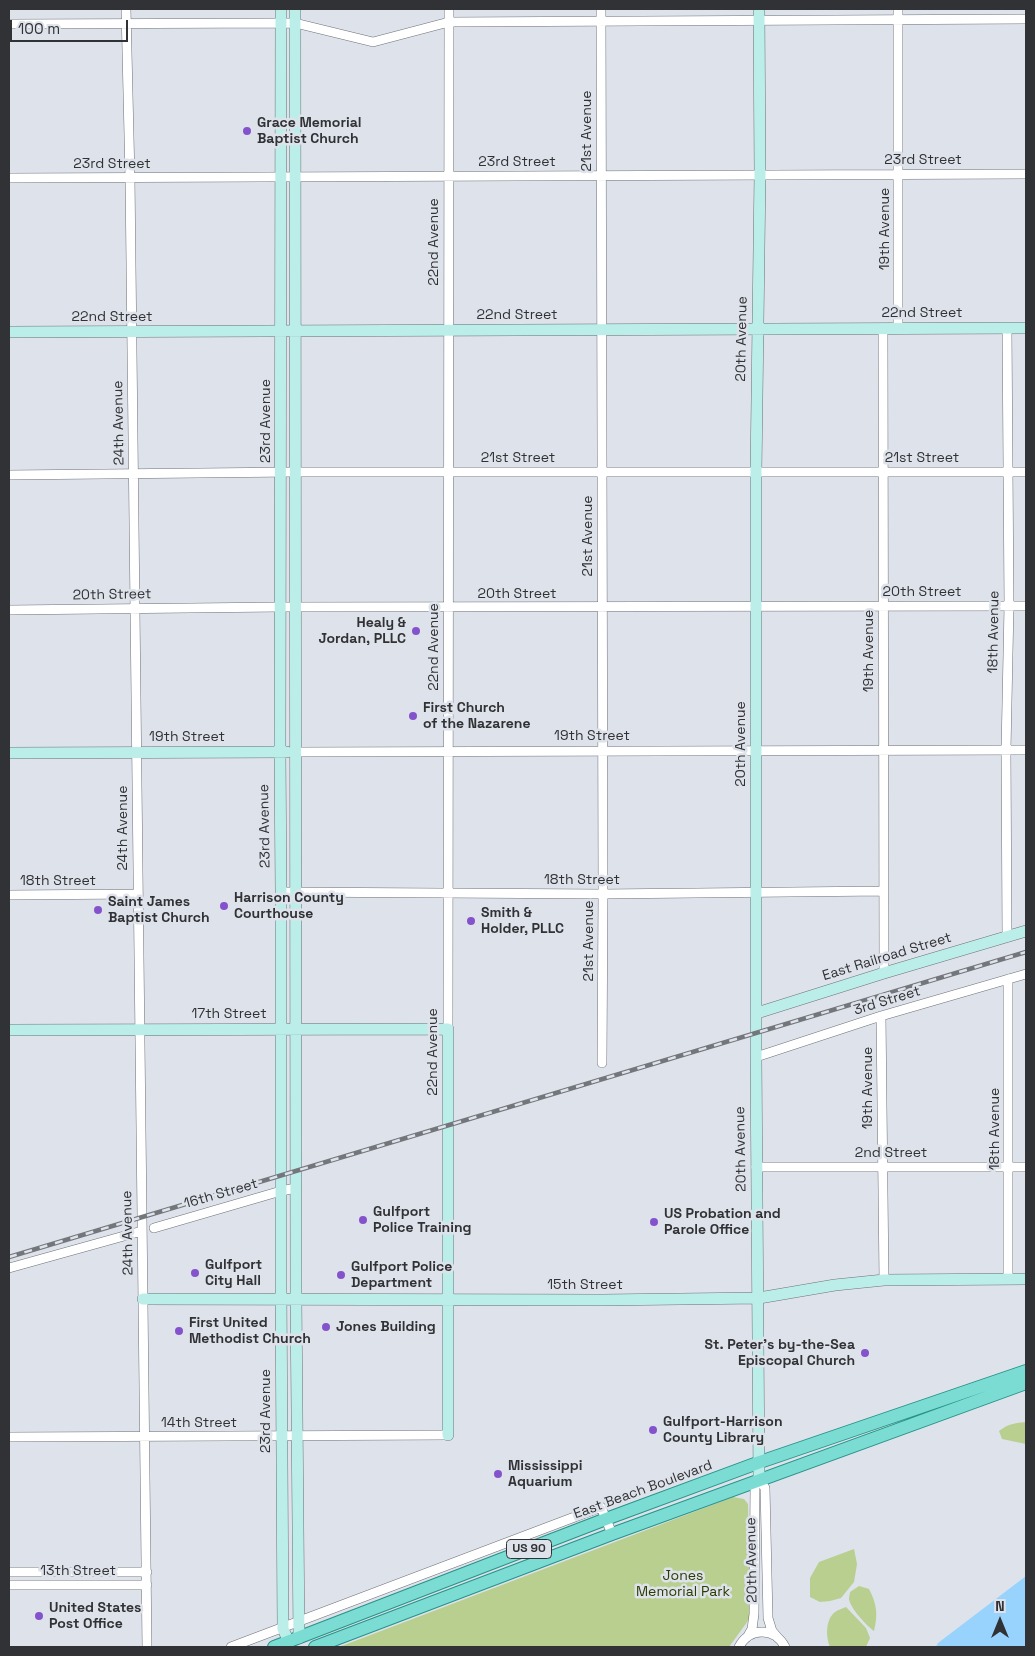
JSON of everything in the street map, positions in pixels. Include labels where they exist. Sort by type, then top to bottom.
[{"type":"main road","name":"East Beach Boulevard","points":[[274,1647],[606,1519],[760,1462],[1026,1371]]},
{"type":"main road","name":"US 90","points":[[315,1647],[759,1479],[1026,1383]]},
{"type":"street","name":"24th Avenue","points":[[126,9],[132,332],[147,1647]]},
{"type":"street","name":"23rd Avenue","points":[[281,9],[281,1384],[283,1629],[294,1640]]},
{"type":"street","points":[[294,1640],[298,1623],[295,9]]},
{"type":"street","name":"22nd Avenue","points":[[448,1435],[449,9]]},
{"type":"street","name":"21st Avenue","points":[[601,9],[602,1063]]},
{"type":"street","name":"19th Avenue","points":[[898,9],[898,329]]},
{"type":"street","points":[[9,24],[295,23],[373,42],[449,22],[601,21],[759,15],[898,20],[1026,19]]},
{"type":"street","name":"20th Avenue","points":[[748,1636],[752,1629],[754,1614],[755,1487],[759,1479],[760,1462],[756,1167],[756,472],[760,174],[759,15]]},
{"type":"street","name":"23rd Street","points":[[9,178],[1026,174]]},
{"type":"street","name":"18th Avenue","points":[[1007,328],[1009,606],[1006,750],[1007,937]]},
{"type":"street","name":"22nd Street","points":[[9,332],[1026,328]]},
{"type":"street","name":"19th Avenue","points":[[883,329],[884,973]]},
{"type":"street","name":"21st Street","points":[[9,474],[1026,472]]},
{"type":"street","name":"20th Street","points":[[9,610],[280,607],[1026,606]]},
{"type":"street","name":"19th Street","points":[[9,753],[1026,750]]},
{"type":"street","name":"18th Street","points":[[281,892],[603,894],[884,890]]},
{"type":"street","name":"18th Street","points":[[9,895],[138,894]]},
{"type":"street","name":"East Railroad Street","points":[[757,1013],[1026,931]]},
{"type":"street","name":"3rd Street","points":[[756,1057],[881,1016],[1026,974]]},
{"type":"street","name":"18th Avenue","points":[[1008,979],[1008,1279]]},
{"type":"street","name":"19th Avenue","points":[[881,1016],[884,1280]]},
{"type":"street","name":"17th Street","points":[[9,1030],[448,1029]]},
{"type":"street","name":"2nd Street","points":[[756,1167],[1026,1167]]},
{"type":"street","name":"16th Street","points":[[154,1228],[296,1188]]},
{"type":"street","points":[[9,1268],[142,1231]]},
{"type":"street","name":"15th Street","points":[[143,1299],[759,1298],[835,1285],[884,1280],[1026,1279]]},
{"type":"street","points":[[281,1384],[297,1392]]},
{"type":"street","name":"14th Street","points":[[9,1437],[448,1435]]},
{"type":"street","name":"20th Avenue","points":[[759,1479],[765,1488],[768,1618],[772,1631],[785,1647]]},
{"type":"street","points":[[231,1647],[283,1629],[601,1507],[612,1534]]},
{"type":"street","name":"13th Street","points":[[9,1572],[147,1572]]},
{"type":"street","name":"13th Street","points":[[9,1585],[147,1585]]},
{"type":"street","points":[[738,1646],[754,1633],[762,1632],[778,1638]]},
{"type":"green space","points":[[1026,1422],[1026,1444],[1002,1439],[999,1431],[1012,1424]]},
{"type":"green space","name":"Jones Memorial Park","points":[[733,1497],[744,1499],[748,1504],[750,1618],[729,1647],[339,1647]]},
{"type":"green space","points":[[854,1549],[857,1564],[854,1582],[841,1598],[820,1602],[810,1597],[810,1578],[819,1562]]},
{"type":"green space","points":[[859,1586],[869,1589],[874,1600],[876,1620],[874,1631],[859,1616],[850,1603],[850,1592]]},
{"type":"green space","points":[[846,1607],[866,1628],[870,1638],[866,1647],[830,1647],[827,1634],[829,1619],[835,1612]]},
{"type":"water","points":[[1026,1576],[1026,1647],[936,1647],[938,1643]]},
{"type":"railway","points":[[9,1257],[1026,952]]},
{"type":"place","name":"Grace Memorial Baptist Church","points":[[247,131]]},
{"type":"place","name":"Healy & Jordan, PLLC","points":[[416,631]]},
{"type":"place","name":"First Church of the Nazarene","points":[[413,716]]},
{"type":"place","name":"Harrison County Courthouse","points":[[224,906]]},
{"type":"place","name":"Saint James Baptist Church","points":[[98,910]]},
{"type":"place","name":"Smith & Holder, PLLC","points":[[471,921]]},
{"type":"place","name":"Gulfport Police Training","points":[[363,1220]]},
{"type":"place","name":"US Probation and Parole Office","points":[[654,1222]]},
{"type":"place","name":"Gulfport City Hall","points":[[195,1273]]},
{"type":"place","name":"Gulfport Police Department","points":[[341,1275]]},
{"type":"place","name":"Jones Building","points":[[326,1327]]},
{"type":"place","name":"First United Methodist Church","points":[[179,1331]]},
{"type":"place","name":"St. Peter's by-the-Sea Episcopal Church","points":[[865,1353]]},
{"type":"place","name":"Gulfport-Harrison County Library","points":[[653,1430]]},
{"type":"place","name":"Mississippi Aquarium","points":[[498,1474]]},
{"type":"place","name":"United States Post Office","points":[[39,1616]]}]
